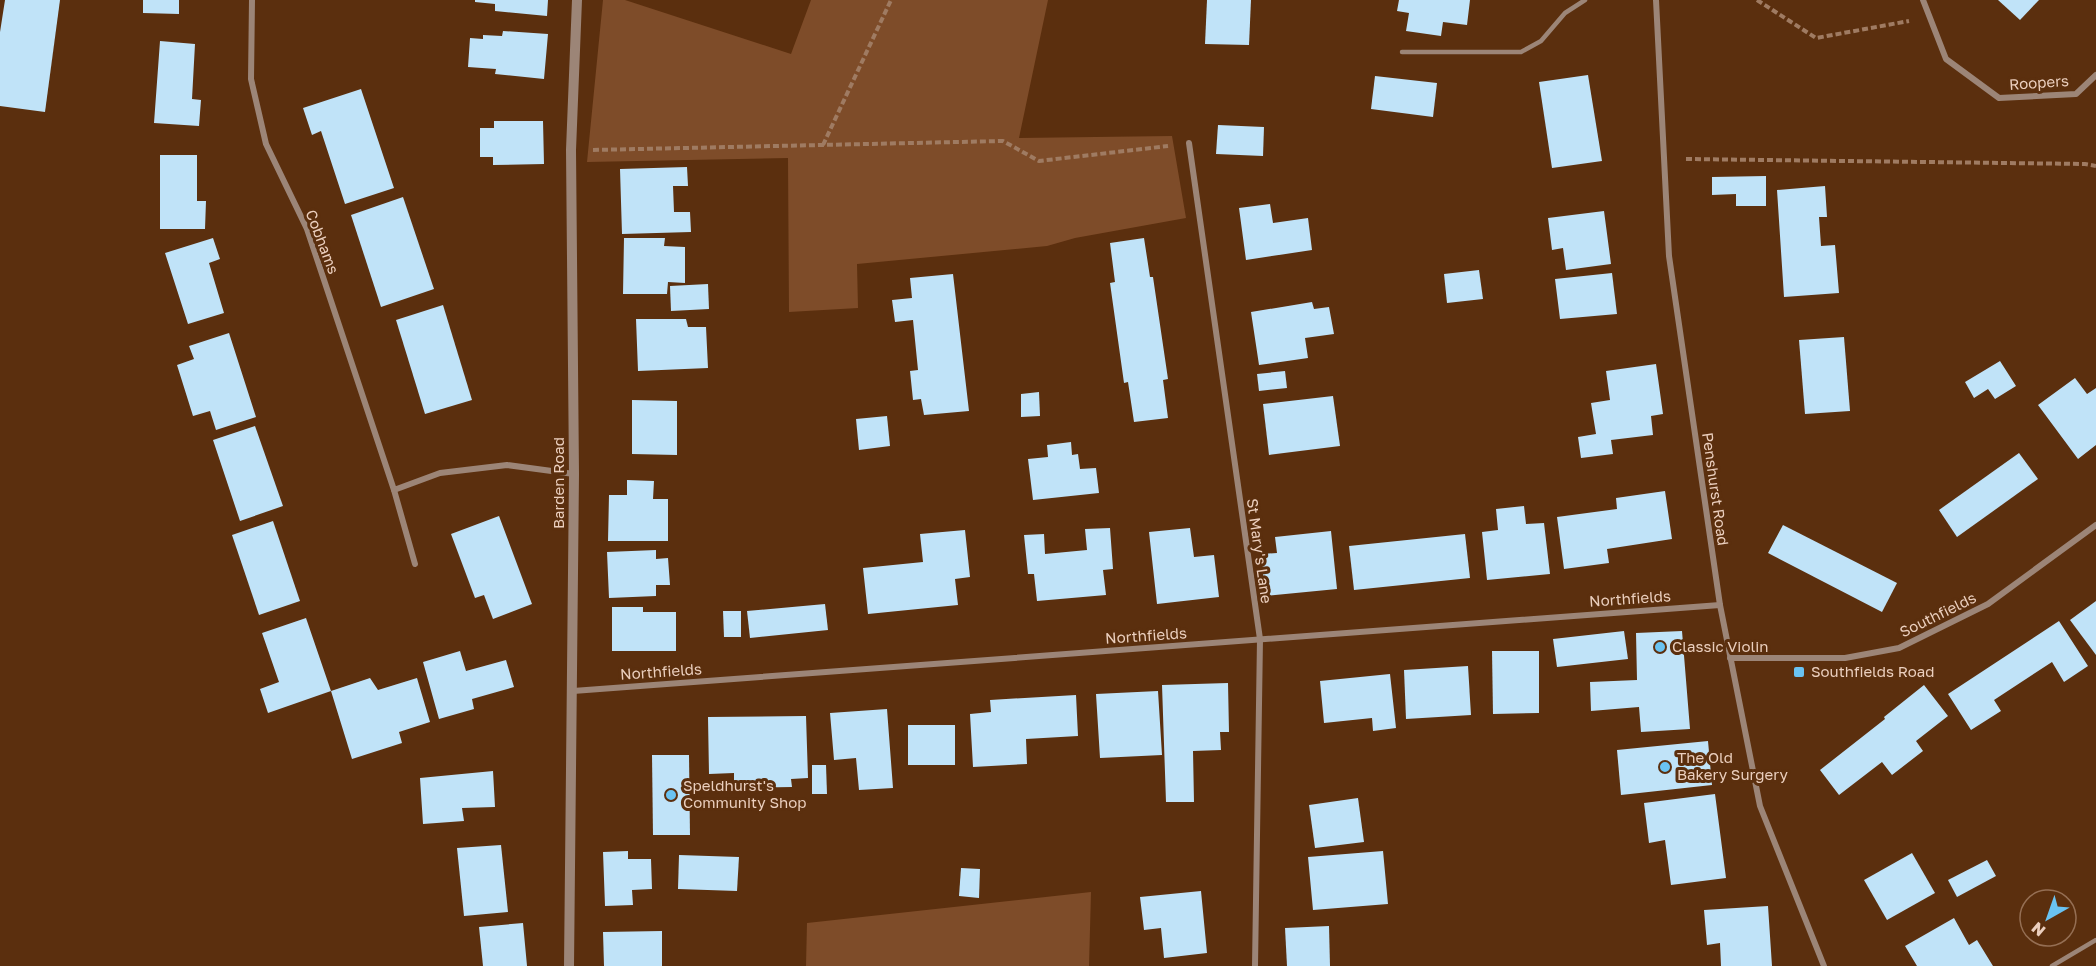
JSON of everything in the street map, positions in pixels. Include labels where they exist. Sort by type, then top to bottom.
[{"type":"street","name":"Cobhams","points":[[252,0],[251,79],[266,144],[307,229],[394,490],[416,564]]},
{"type":"street","name":"Barden Road","points":[[568,966],[574,474],[571,150],[578,0]]},
{"type":"street","name":"Penshurst Road","points":[[1656,0],[1669,256],[1720,605],[1760,806],[1824,966]]},
{"type":"street","name":"Roopers","points":[[1923,0],[1946,59],[1999,98],[2076,94],[2096,75]]},
{"type":"street","name":"St Mary's Lane","points":[[1189,143],[1260,639],[1255,966]]},
{"type":"street","points":[[394,490],[440,473],[507,465],[574,474]]},
{"type":"street","name":"Southfields","points":[[1730,658],[1845,658],[1899,648],[1988,604],[2096,525]]},
{"type":"street","name":"Northfields","points":[[573,691],[1720,605]]},
{"type":"lane","points":[[1402,52],[1521,52],[1541,41],[1565,13],[1585,0]]},
{"type":"lane","points":[[2052,966],[2096,940]]},
{"type":"path","points":[[823,145],[891,0]]},
{"type":"path","points":[[1757,0],[1816,38],[1930,18]]},
{"type":"path","points":[[571,150],[1003,141],[1039,161],[1189,143]]},
{"type":"path","points":[[1664,159],[2096,166]]},
{"type":"shaded area","points":[[603,0],[625,0],[791,54],[811,0],[1048,0],[1019,138],[1172,136],[1186,218],[1075,238],[1047,246],[857,264],[858,308],[789,312],[788,158],[587,162]]},
{"type":"shaded area","points":[[1091,892],[1089,966],[806,966],[807,923]]},
{"type":"building","points":[[5,0],[60,0],[45,112],[0,106],[0,32]]},
{"type":"building","points":[[143,0],[179,0],[179,14],[143,13]]},
{"type":"building","points":[[475,0],[548,0],[547,16],[495,11],[495,4],[475,2]]},
{"type":"building","points":[[1207,0],[1251,0],[1249,45],[1205,44]]},
{"type":"building","points":[[1399,0],[1470,0],[1467,25],[1443,22],[1441,36],[1406,31],[1409,13],[1397,11]]},
{"type":"building","points":[[1998,0],[2039,0],[2020,20]]},
{"type":"building","points":[[503,31],[548,34],[544,79],[495,74],[496,69],[468,67],[470,38],[483,39],[483,35],[502,36]]},
{"type":"building","points":[[160,41],[195,44],[192,99],[201,100],[199,126],[154,123]]},
{"type":"building","points":[[1588,75],[1602,161],[1552,168],[1539,82]]},
{"type":"building","points":[[1375,76],[1437,83],[1433,117],[1371,109]]},
{"type":"building","points":[[361,89],[394,188],[345,204],[321,131],[312,135],[303,108]]},
{"type":"building","points":[[494,121],[543,121],[544,164],[493,165],[493,157],[480,157],[480,128],[494,128]]},
{"type":"building","points":[[1218,125],[1264,127],[1263,156],[1216,154]]},
{"type":"building","points":[[160,155],[197,155],[197,201],[206,201],[205,229],[160,229]]},
{"type":"building","points":[[687,167],[688,186],[673,186],[674,212],[690,212],[691,232],[622,234],[620,169]]},
{"type":"building","points":[[1766,176],[1766,206],[1736,206],[1736,194],[1712,195],[1712,177]]},
{"type":"building","points":[[1825,186],[1827,217],[1819,217],[1821,246],[1835,245],[1839,293],[1784,297],[1777,190]]},
{"type":"building","points":[[403,197],[434,289],[381,307],[351,215]]},
{"type":"building","points":[[1270,204],[1273,223],[1308,218],[1312,250],[1246,260],[1239,208]]},
{"type":"building","points":[[1604,211],[1611,264],[1566,270],[1563,248],[1552,250],[1548,218]]},
{"type":"building","points":[[213,238],[220,259],[209,263],[224,313],[188,324],[165,253]]},
{"type":"building","points":[[624,238],[665,238],[664,246],[685,247],[685,283],[668,282],[667,294],[623,294]]},
{"type":"building","points":[[1144,238],[1150,277],[1153,277],[1168,379],[1163,380],[1168,418],[1134,422],[1128,382],[1124,383],[1110,283],[1115,282],[1110,243]]},
{"type":"building","points":[[1479,270],[1483,299],[1447,303],[1444,274]]},
{"type":"building","points":[[1612,273],[1617,314],[1560,319],[1555,279]]},
{"type":"building","points":[[953,274],[969,411],[924,415],[921,399],[913,400],[910,371],[918,370],[913,320],[895,322],[892,300],[912,298],[910,278]]},
{"type":"building","points":[[708,284],[709,309],[671,311],[670,286]]},
{"type":"building","points":[[1312,302],[1314,309],[1329,307],[1334,334],[1305,338],[1308,358],[1259,365],[1251,312]]},
{"type":"building","points":[[443,305],[472,400],[425,414],[396,320]]},
{"type":"building","points":[[636,319],[686,319],[688,327],[706,327],[708,368],[638,371]]},
{"type":"building","points":[[229,333],[256,417],[216,430],[210,411],[193,416],[177,365],[194,359],[189,346]]},
{"type":"building","points":[[1844,337],[1850,411],[1805,414],[1799,340]]},
{"type":"building","points":[[2000,361],[2016,386],[1995,399],[1988,389],[1974,398],[1965,382]]},
{"type":"building","points":[[1656,364],[1663,414],[1651,416],[1653,435],[1611,440],[1613,454],[1581,458],[1578,437],[1596,434],[1591,403],[1610,400],[1606,371]]},
{"type":"building","points":[[1285,371],[1287,388],[1259,391],[1257,374]]},
{"type":"building","points":[[2075,378],[2087,394],[2096,388],[2096,445],[2078,459],[2038,405]]},
{"type":"building","points":[[1039,392],[1040,416],[1021,417],[1021,394]]},
{"type":"building","points":[[1333,396],[1340,446],[1269,455],[1263,404]]},
{"type":"building","points":[[632,400],[677,401],[677,455],[632,454]]},
{"type":"building","points":[[887,416],[890,446],[859,450],[856,419]]},
{"type":"building","points":[[255,426],[283,506],[240,521],[213,440]]},
{"type":"building","points":[[1071,442],[1072,455],[1078,454],[1080,469],[1096,468],[1099,493],[1033,500],[1028,459],[1048,457],[1047,445]]},
{"type":"building","points":[[2019,453],[2038,479],[1957,537],[1939,510]]},
{"type":"building","points":[[627,480],[654,481],[653,499],[668,499],[668,541],[608,541],[609,495],[627,495]]},
{"type":"building","points":[[1665,491],[1672,539],[1607,549],[1609,563],[1564,569],[1557,517],[1617,509],[1616,498]]},
{"type":"building","points":[[1524,506],[1526,524],[1544,523],[1550,574],[1487,580],[1482,532],[1498,530],[1496,509]]},
{"type":"building","points":[[499,516],[532,604],[493,619],[484,595],[475,598],[451,534]]},
{"type":"building","points":[[273,521],[300,601],[259,615],[232,535]]},
{"type":"building","points":[[1783,525],[1897,583],[1882,612],[1768,553]]},
{"type":"building","points":[[1110,528],[1113,569],[1103,570],[1106,595],[1037,601],[1034,574],[1028,574],[1024,535],[1044,534],[1045,554],[1087,550],[1085,529]]},
{"type":"building","points":[[1190,528],[1194,557],[1214,555],[1219,597],[1157,604],[1149,532]]},
{"type":"building","points":[[965,530],[970,577],[955,579],[958,605],[868,614],[863,568],[923,562],[920,534]]},
{"type":"building","points":[[1331,531],[1337,589],[1265,596],[1261,554],[1277,553],[1275,537]]},
{"type":"building","points":[[1465,534],[1470,578],[1354,590],[1349,546]]},
{"type":"building","points":[[656,550],[656,559],[668,558],[670,585],[656,585],[656,596],[609,598],[607,552]]},
{"type":"building","points":[[2096,601],[2096,655],[2070,620]]},
{"type":"building","points":[[825,604],[828,630],[750,638],[747,611]]},
{"type":"building","points":[[612,607],[643,607],[643,612],[676,612],[676,651],[612,651]]},
{"type":"building","points":[[723,611],[741,611],[741,637],[724,637]]},
{"type":"building","points":[[306,618],[331,691],[268,713],[260,689],[279,682],[262,633]]},
{"type":"building","points":[[2059,621],[2088,666],[2064,682],[2052,662],[1994,700],[2001,711],[1971,730],[1948,694]]},
{"type":"building","points":[[1624,631],[1628,659],[1557,667],[1553,639]]},
{"type":"building","points":[[1682,631],[1690,729],[1641,732],[1639,707],[1591,711],[1590,682],[1637,680],[1636,633]]},
{"type":"building","points":[[460,651],[466,671],[506,660],[514,687],[472,699],[474,709],[439,719],[423,662]]},
{"type":"building","points":[[1492,651],[1539,651],[1539,713],[1493,714]]},
{"type":"building","points":[[1468,666],[1471,715],[1406,719],[1404,670]]},
{"type":"building","points":[[1390,674],[1396,728],[1373,731],[1372,718],[1324,723],[1320,681]]},
{"type":"building","points":[[370,678],[378,690],[417,678],[430,722],[399,732],[402,743],[352,759],[331,691]]},
{"type":"building","points":[[1228,683],[1229,732],[1220,732],[1221,750],[1193,751],[1194,802],[1166,802],[1162,685]]},
{"type":"building","points":[[1924,685],[1948,716],[1916,741],[1923,751],[1892,775],[1882,762],[1839,795],[1820,770]]},
{"type":"building","points":[[1158,691],[1162,755],[1100,758],[1096,694]]},
{"type":"building","points":[[1076,695],[1078,736],[1026,739],[1027,764],[973,767],[970,714],[991,712],[990,700]]},
{"type":"building","points":[[887,709],[893,788],[859,790],[856,758],[834,760],[830,713]]},
{"type":"building","points":[[806,716],[808,778],[791,779],[792,787],[734,788],[734,773],[709,774],[708,717]]},
{"type":"building","points":[[908,725],[955,725],[955,765],[908,765]]},
{"type":"building","name":"The Old Bakery Surgery","points":[[1708,741],[1712,785],[1621,795],[1617,750]]},
{"type":"building","name":"Speldhurst's Community Shop","points":[[652,755],[689,755],[690,835],[653,835]]},
{"type":"building","points":[[812,765],[826,765],[827,794],[812,794]]},
{"type":"building","points":[[493,771],[495,807],[462,808],[464,821],[423,824],[420,778]]},
{"type":"building","points":[[1715,794],[1726,878],[1671,885],[1665,840],[1649,843],[1644,803]]},
{"type":"building","points":[[1358,798],[1364,842],[1315,848],[1309,805]]},
{"type":"building","points":[[501,845],[508,912],[464,916],[457,848]]},
{"type":"building","points":[[628,851],[628,859],[651,859],[652,889],[632,890],[633,905],[605,906],[603,852]]},
{"type":"building","points":[[1383,851],[1388,904],[1313,910],[1308,857]]},
{"type":"building","points":[[1912,853],[1935,893],[1887,920],[1864,880]]},
{"type":"building","points":[[679,855],[739,857],[737,891],[678,889]]},
{"type":"building","points":[[1987,860],[1996,876],[1957,897],[1948,880]]},
{"type":"building","points":[[961,868],[980,869],[979,898],[959,896]]},
{"type":"building","points":[[1201,891],[1207,953],[1164,958],[1161,928],[1144,930],[1140,897]]},
{"type":"building","points":[[1768,906],[1772,966],[1721,966],[1720,943],[1707,945],[1704,910]]},
{"type":"building","points":[[1954,918],[1969,945],[1977,940],[1993,966],[1917,966],[1905,946]]},
{"type":"building","points":[[523,923],[527,966],[483,966],[479,927]]},
{"type":"building","points":[[1329,926],[1330,966],[1287,966],[1285,928]]},
{"type":"building","points":[[662,931],[662,966],[604,966],[603,932]]},
{"type":"place","name":"Classic Violin","points":[[1660,647]]},
{"type":"place","name":"Southfields Road","points":[[1799,672]]},
{"type":"place","name":"The Old Bakery Surgery","points":[[1665,767]]},
{"type":"place","name":"Speldhurst's Community Shop","points":[[671,795]]}]
